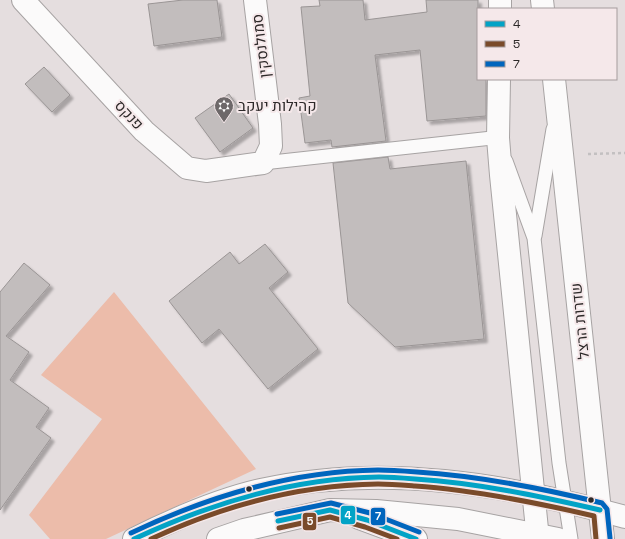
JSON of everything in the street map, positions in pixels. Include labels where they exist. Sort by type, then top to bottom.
[{"type":"main road","name":"פנקס","points":[[23,0],[144,131],[187,168],[206,171],[263,163]]},
{"type":"main road","name":"סמולנסקין","points":[[256,0],[270,124],[271,146],[263,163]]},
{"type":"main road","name":"שדרות הרצל","points":[[499,80],[495,138],[535,495],[545,537]]},
{"type":"main road","name":"שדרות הרצל","points":[[554,80],[558,103],[603,539]]},
{"type":"main road","points":[[134,539],[214,504],[261,490],[318,480],[373,476],[451,481],[535,495],[625,517]]},
{"type":"main road","points":[[330,510],[367,520],[416,539]]},
{"type":"main road","points":[[218,539],[259,526],[330,510],[415,514],[458,519],[545,537]]},
{"type":"lane","name":"שדרות הרצל","points":[[534,238],[558,103]]},
{"type":"lane","points":[[263,163],[495,138]]},
{"type":"lane","name":"שדרות הרצל","points":[[495,138],[534,238],[565,502],[571,539]]},
{"type":"path","points":[[563,155],[625,153]]},
{"type":"shaded area","points":[[114,292],[256,469],[106,539],[50,539],[29,515],[102,419],[41,375]]},
{"type":"building","points":[[183,0],[217,0],[222,37],[154,46],[148,4]]},
{"type":"building","points":[[319,0],[363,0],[365,20],[427,12],[426,0],[478,0],[477,80],[486,80],[486,116],[427,121],[420,50],[375,55],[386,141],[332,147],[331,140],[305,143],[299,98],[310,96],[301,7],[320,6]]},
{"type":"building","points":[[44,67],[70,95],[52,112],[25,84]]},
{"type":"building","name":"קהילות יעקב","points":[[229,94],[253,128],[220,152],[195,118]]},
{"type":"building","points":[[388,157],[390,169],[466,161],[484,339],[395,347],[348,303],[333,163]]},
{"type":"building","points":[[265,244],[288,272],[269,288],[318,349],[268,389],[219,329],[202,343],[169,301],[230,252],[239,264]]},
{"type":"building","points":[[24,263],[50,285],[6,336],[29,352],[10,380],[49,408],[36,427],[51,438],[0,510],[0,292]]},
{"type":"transit line","name":"7","points":[[131,533],[190,508],[251,488],[314,475],[346,471],[383,470],[464,476],[556,492],[602,503],[607,509],[610,538]]},
{"type":"transit line","name":"4","points":[[134,539],[193,514],[253,495],[315,482],[347,478],[392,477],[439,481],[531,495],[600,510]]},
{"type":"transit line","name":"5","points":[[151,539],[178,527],[233,507],[290,493],[348,485],[378,484],[460,490],[527,501],[594,516],[596,539]]},
{"type":"transit line","name":"7","points":[[277,514],[331,503],[370,513],[419,532]]},
{"type":"transit line","name":"4","points":[[278,521],[330,510],[367,520],[416,539]]},
{"type":"transit line","name":"5","points":[[279,528],[330,517],[365,527],[397,539]]},
{"type":"place","name":"קהילות יעקב","points":[[224,123]]}]
